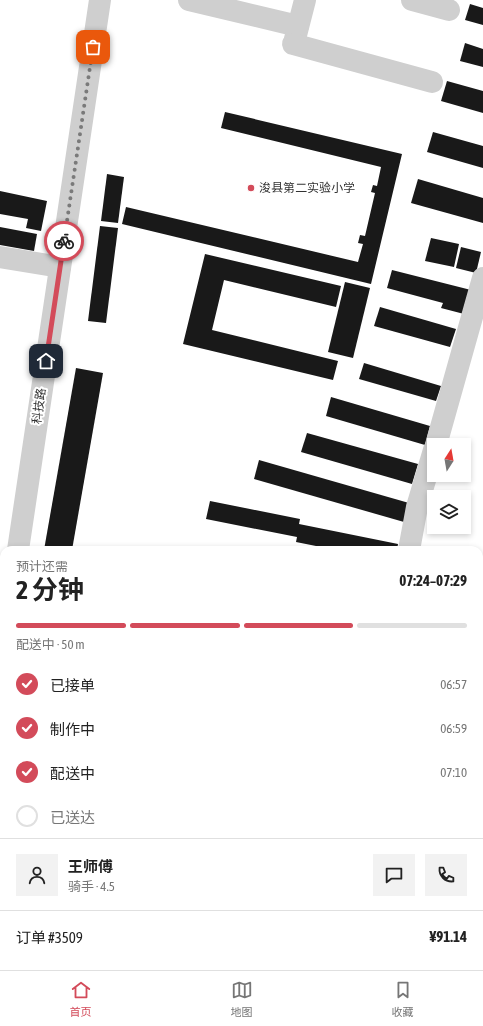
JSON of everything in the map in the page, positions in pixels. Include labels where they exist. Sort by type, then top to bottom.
[{"type":"street","name":"科技路","points":[[19,546],[100,0]]},
{"type":"street","points":[[189,0],[294,42],[432,82]]},
{"type":"street","points":[[294,42],[305,0]]},
{"type":"street","points":[[412,0],[449,10]]},
{"type":"street","points":[[0,257],[60,267]]},
{"type":"street","points":[[438,438],[483,278]]},
{"type":"street","points":[[410,546],[417,508],[427,474]]},
{"type":"building","points":[[470,4],[483,8],[483,25],[465,20]]},
{"type":"building","points":[[465,43],[483,49],[483,67],[460,61]]},
{"type":"building","points":[[447,81],[483,91],[483,113],[441,101]]},
{"type":"building","points":[[225,112],[402,154],[371,284],[122,224],[126,207],[358,262],[363,244],[358,243],[360,235],[365,236],[375,193],[371,192],[373,185],[377,186],[381,167],[221,128]]},
{"type":"building","points":[[433,132],[483,146],[483,168],[427,152]]},
{"type":"building","points":[[107,174],[124,177],[118,223],[101,221]]},
{"type":"building","points":[[418,179],[483,198],[483,223],[411,203]]},
{"type":"building","points":[[0,191],[47,201],[41,231],[26,228],[28,219],[0,214]]},
{"type":"building","points":[[100,226],[118,228],[106,323],[88,321]]},
{"type":"building","points":[[0,227],[37,234],[34,251],[0,245]]},
{"type":"building","points":[[431,238],[459,244],[454,267],[425,261]]},
{"type":"building","points":[[461,247],[481,252],[476,273],[456,268]]},
{"type":"building","points":[[205,254],[341,286],[336,307],[224,280],[212,330],[338,361],[333,380],[183,344]]},
{"type":"building","points":[[392,270],[471,290],[464,314],[441,308],[443,303],[387,288]]},
{"type":"building","points":[[345,282],[370,288],[353,358],[328,352]]},
{"type":"building","points":[[380,307],[456,329],[450,347],[374,326]]},
{"type":"building","points":[[364,363],[441,386],[436,401],[359,379]]},
{"type":"building","points":[[76,368],[103,373],[73,546],[45,546]]},
{"type":"building","points":[[331,397],[430,426],[425,445],[326,416]]},
{"type":"building","points":[[307,433],[418,464],[412,484],[301,452]]},
{"type":"building","points":[[259,460],[409,503],[404,522],[254,479]]},
{"type":"building","points":[[210,501],[300,519],[299,524],[398,544],[398,546],[316,546],[296,542],[297,537],[206,519]]},
{"type":"way so far","points":[[64,241],[93,47]]},
{"type":"place","name":"浚县第二实验小学","points":[[251,188]]},
{"type":"route","points":[[46,361],[64,241]]}]
